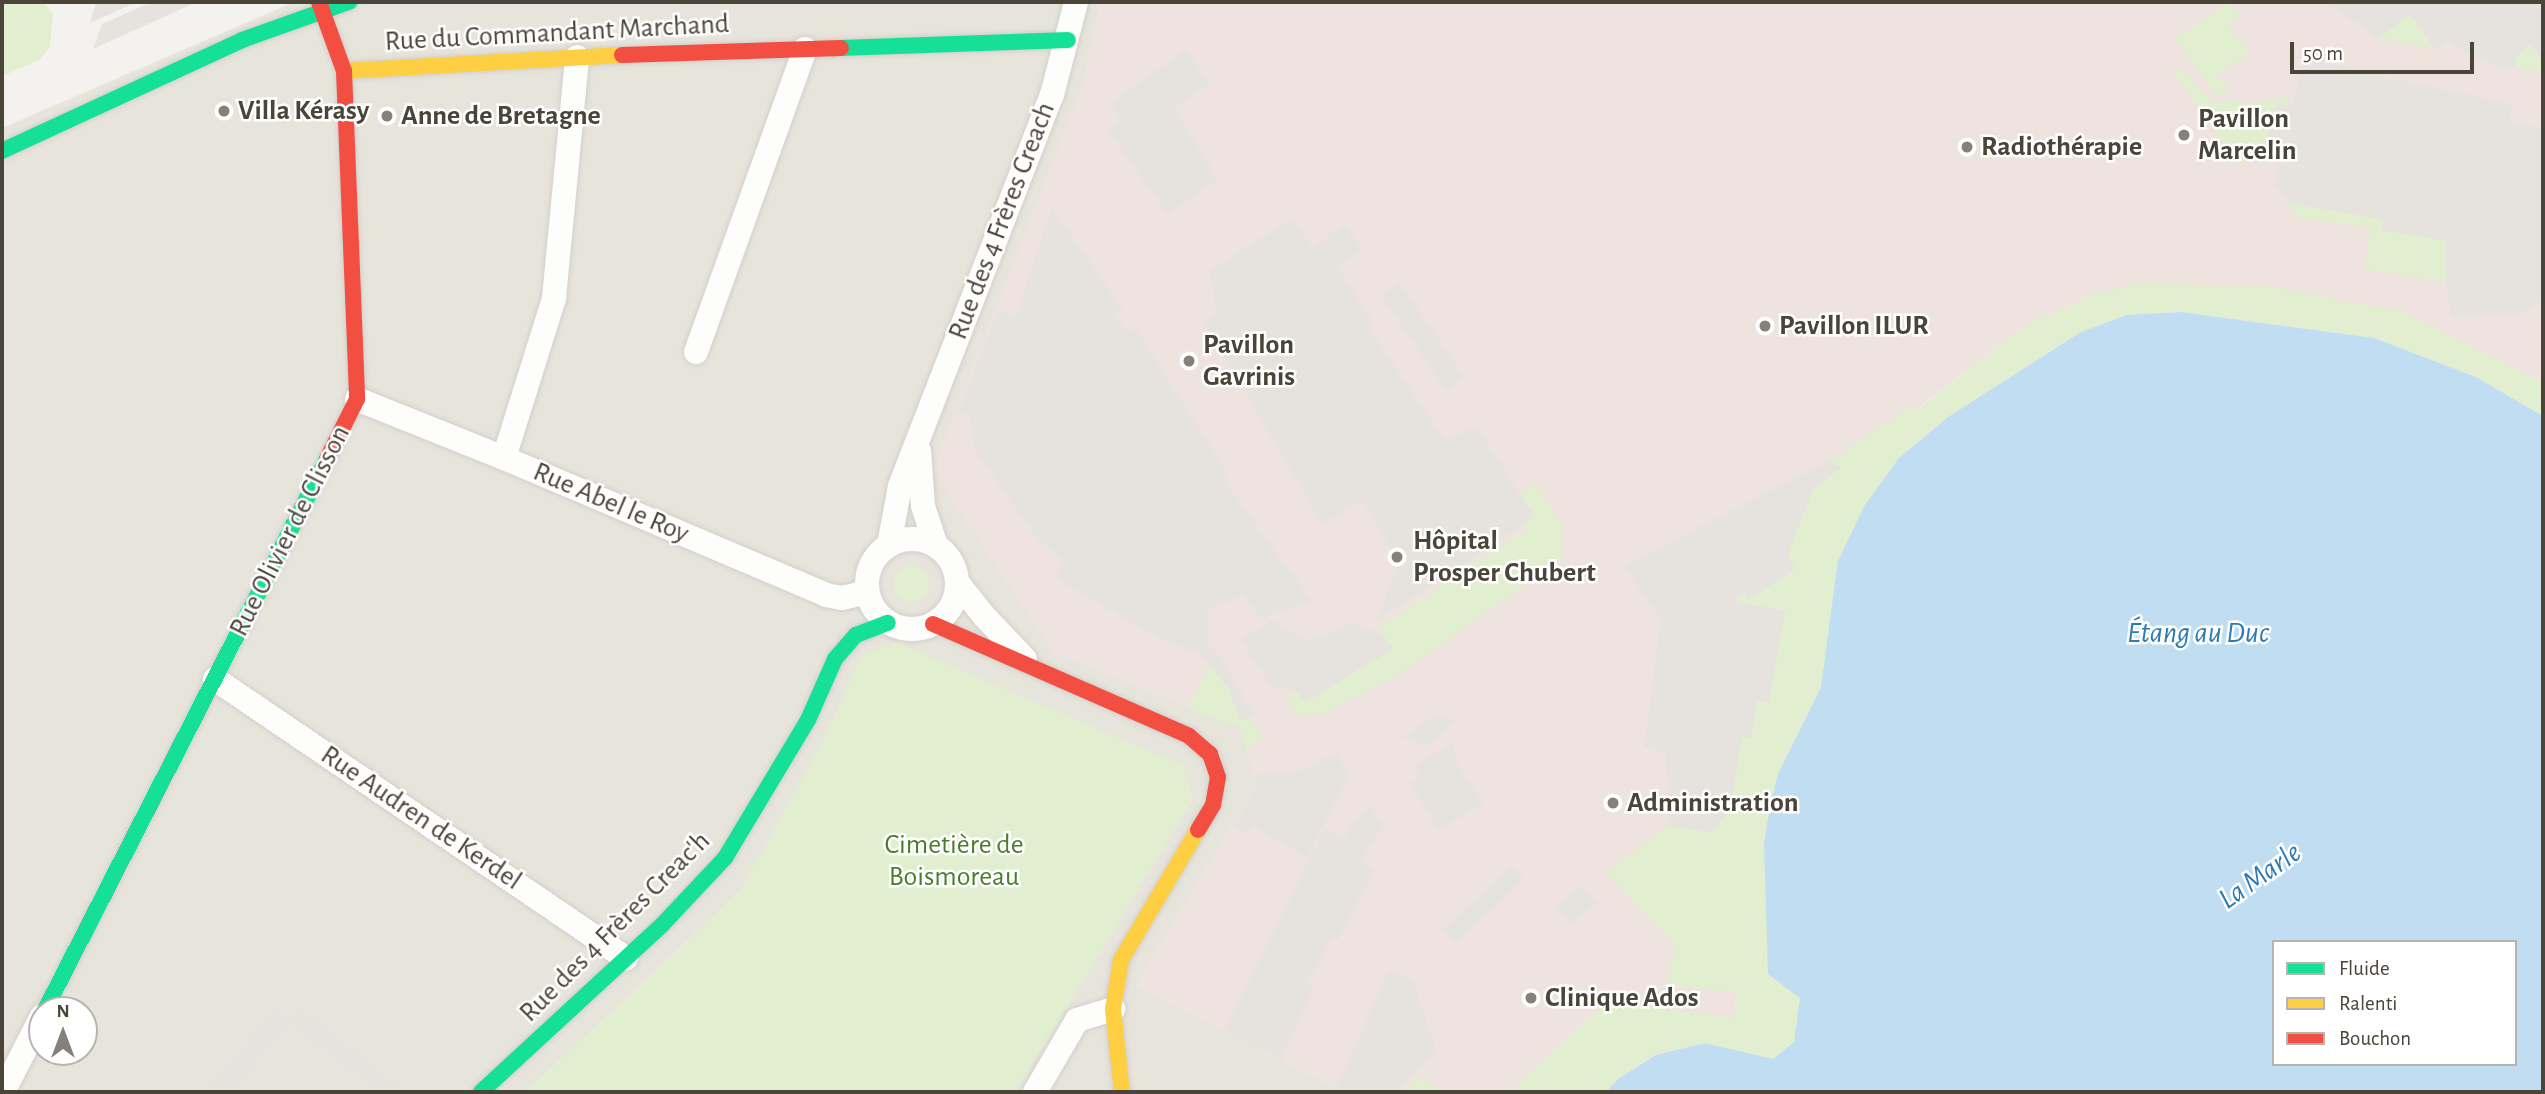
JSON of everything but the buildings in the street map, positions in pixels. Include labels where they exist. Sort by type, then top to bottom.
[{"type":"street","points":[[2,151],[242,40],[321,7],[349,2]]},
{"type":"street","name":"Rue des 4 Frères Creach","points":[[889,545],[900,486],[1052,95],[1076,2]]},
{"type":"street","name":"Rue Olivier de Clisson","points":[[52,996],[357,399],[344,71],[321,7]]},
{"type":"street","name":"Rue du Commandant Marchand","points":[[344,71],[578,57],[1068,40]]},
{"type":"street","points":[[696,352],[805,49]]},
{"type":"street","points":[[504,458],[554,298],[578,57]]},
{"type":"street","name":"Rue Abel le Roy","points":[[357,399],[504,458],[826,595],[842,598],[867,592]]},
{"type":"street","name":"Rue des 4 Frères Creach","points":[[918,438],[923,506],[936,545]]},
{"type":"street","points":[[913,539],[936,545],[954,567],[957,582],[951,607],[933,624],[919,629],[903,629],[888,623],[871,604],[867,592],[870,565],[889,545],[913,539]]},
{"type":"street","points":[[957,582],[984,616],[1037,672]]},
{"type":"street","name":"Rue des 4 Frères Creac'h","points":[[481,1092],[626,958],[710,874],[738,841],[808,720],[844,647],[865,629],[888,623]]},
{"type":"street","points":[[933,624],[1037,672],[1189,736],[1210,754],[1219,777],[1213,805],[1121,960],[1113,1009],[1122,1092]]},
{"type":"street","name":"Rue Audren de Kerdel","points":[[215,679],[626,958]]},
{"type":"street","points":[[1035,1092],[1077,1020],[1113,1009]]},
{"type":"street","points":[[3,1092],[28,1043]]},
{"type":"shaded area","points":[[96,2],[137,2],[90,23]]},
{"type":"shaded area","points":[[152,2],[197,2],[93,49],[102,24]]},
{"type":"shaded area","points":[[294,2],[1101,2],[1084,81],[1053,651],[1240,728],[1258,784],[1136,986],[1345,1092],[1015,1092],[1193,799],[1182,765],[862,655],[824,740],[740,891],[526,1092],[2,1092],[2,128]]},
{"type":"shaded area","name":"Hôpital Prosper Chubert","points":[[1101,2],[2543,2],[2543,383],[2403,312],[2093,295],[2029,323],[1915,410],[1735,992],[1736,1019],[1607,1002],[1509,1092],[1345,1092],[1136,986],[1258,784],[1240,728],[1053,651],[933,470],[1084,81]]},
{"type":"shaded area","points":[[2325,2],[2543,2],[2543,60],[2530,44],[2518,54],[2514,67],[2498,67],[2473,57],[2449,41],[2436,50],[2410,15],[2378,38]]},
{"type":"shaded area","points":[[2307,49],[2339,65],[2367,73],[2512,104],[2509,121],[2543,129],[2543,301],[2523,314],[2452,318],[2446,282],[2446,241],[2381,230],[2382,219],[2288,203],[2274,184],[2284,145],[2267,139],[2277,103],[2292,106]]},
{"type":"shaded area","points":[[1186,50],[1210,84],[1175,108],[1218,179],[1168,215],[1107,130],[1120,119],[1111,102]]},
{"type":"shaded area","points":[[1052,207],[1123,309],[1115,315],[1127,332],[1135,327],[1228,473],[1223,477],[1312,601],[1261,618],[1243,595],[1207,610],[1208,644],[1221,657],[1255,717],[1240,721],[1228,688],[1202,655],[1159,639],[1055,578],[1063,561],[1034,535],[974,448],[970,417],[958,412],[998,310],[1016,316]]},
{"type":"shaded area","points":[[1292,218],[1313,248],[1344,223],[1362,249],[1339,269],[1371,318],[1372,333],[1446,441],[1476,425],[1535,517],[1377,621],[1398,563],[1363,501],[1322,524],[1204,322],[1217,313],[1210,271]]},
{"type":"shaded area","points":[[1399,282],[1465,377],[1446,390],[1380,295]]},
{"type":"shaded area","points":[[1828,461],[1842,467],[1813,490],[1788,554],[1795,569],[1749,600],[1742,590],[1736,602],[1785,611],[1769,703],[1757,701],[1751,738],[1742,737],[1730,810],[1712,832],[1666,826],[1669,808],[1665,753],[1644,747],[1661,620],[1624,566]]},
{"type":"shaded area","points":[[1271,620],[1308,641],[1352,623],[1382,634],[1394,648],[1304,703],[1296,690],[1272,688],[1240,640]]},
{"type":"shaded area","points":[[1437,713],[1454,720],[1445,731],[1424,747],[1403,737]]},
{"type":"shaded area","points":[[1453,743],[1457,764],[1483,803],[1439,830],[1410,784],[1418,779],[1416,764]]},
{"type":"shaded area","points":[[1337,752],[1349,776],[1307,858],[1253,826],[1248,834],[1234,825],[1258,784],[1256,777],[1269,769],[1281,775],[1307,768]]},
{"type":"shaded area","points":[[1370,806],[1384,825],[1360,861],[1375,870],[1338,940],[1332,937],[1308,983],[1314,987],[1281,1059],[1224,1031],[1324,829],[1344,838],[1353,821]]},
{"type":"shaded area","points":[[1510,865],[1524,879],[1457,944],[1443,930]]},
{"type":"shaded area","points":[[1583,885],[1597,903],[1570,925],[1555,907]]},
{"type":"shaded area","points":[[1389,970],[1413,981],[1437,1052],[1397,1092],[1345,1092],[1336,1088]]},
{"type":"shaded area","points":[[274,1011],[288,1022],[230,1092],[208,1092]]},
{"type":"shaded area","points":[[301,1011],[404,1092],[381,1092],[292,1023]]},
{"type":"green space","points":[[2,2],[43,2],[53,13],[50,47],[39,60],[2,76]]},
{"type":"green space","points":[[2228,2],[2240,16],[2229,25],[2250,53],[2218,75],[2228,91],[2221,95],[2214,93],[2175,39]]},
{"type":"green space","points":[[2410,14],[2436,50],[2378,38]]},
{"type":"green space","points":[[2530,43],[2543,60],[2543,73],[2514,67],[2518,54]]},
{"type":"green space","points":[[2171,69],[2183,70],[2214,104],[2234,99],[2250,104],[2286,96],[2292,107],[2268,140],[2284,145],[2282,155],[2266,161],[2258,153],[2239,166]]},
{"type":"green space","points":[[2288,203],[2383,220],[2381,229],[2446,241],[2446,282],[2365,269],[2370,228],[2298,218]]},
{"type":"green space","points":[[2135,284],[2263,285],[2403,312],[2543,383],[2543,416],[2476,377],[2374,338],[2181,312],[2127,315],[2081,332],[1948,417],[1899,458],[1827,655],[1821,687],[1778,774],[1764,843],[1800,998],[1794,1042],[1773,1059],[1705,1043],[1656,1055],[1618,1079],[1606,1092],[1509,1092],[1607,1002],[1736,1018],[1735,992],[1667,986],[1675,945],[1606,873],[1666,826],[1712,832],[1730,810],[1742,737],[1751,738],[1757,701],[1769,702],[1784,611],[1736,602],[1742,590],[1748,600],[1788,554],[1813,490],[1841,467],[1828,461],[1913,404],[1916,410],[2029,323],[2093,295]]},
{"type":"green space","points":[[1536,484],[1562,524],[1563,553],[1557,563],[1395,677],[1324,713],[1301,717],[1291,710],[1288,701],[1296,690],[1304,703],[1393,649],[1378,628],[1526,529],[1521,493]]},
{"type":"green space","points":[[911,566],[923,572],[929,584],[923,596],[911,602],[899,596],[893,584],[899,572]]},
{"type":"green space","name":"Cimetière de Boismoreau","points":[[896,642],[1182,765],[1193,799],[1015,1092],[526,1092],[740,891],[824,740],[862,655]]},
{"type":"green space","points":[[1209,663],[1228,688],[1240,721],[1249,718],[1266,740],[1246,747],[1240,728],[1188,708]]},
{"type":"green space","points":[[1416,1076],[1447,1092],[1407,1092]]},
{"type":"water","name":"Étang au Duc","points":[[2181,312],[2374,338],[2476,377],[2543,416],[2543,1090],[1606,1092],[1618,1079],[1656,1055],[1705,1043],[1773,1059],[1794,1042],[1800,998],[1768,974],[1764,843],[1778,774],[1821,687],[1838,561],[1865,505],[1899,458],[1948,417],[2081,332],[2127,315]]},
{"type":"traffic: fast","points":[[2,151],[242,40],[349,2]]},
{"type":"traffic: fast","points":[[841,48],[1068,40]]},
{"type":"traffic: fast","points":[[52,996],[327,459]]},
{"type":"traffic: fast","points":[[481,1092],[662,925],[725,858],[808,720],[835,659],[856,635],[888,623]]},
{"type":"traffic: slow","points":[[344,71],[622,55]]},
{"type":"traffic: slow","points":[[1122,1092],[1113,1009],[1121,960],[1198,830]]},
{"type":"traffic: jam","points":[[319,2],[344,71],[357,399],[327,459]]},
{"type":"traffic: jam","points":[[622,55],[841,48]]},
{"type":"traffic: jam","points":[[933,624],[1189,736],[1210,754],[1218,777],[1213,805],[1198,830]]},
{"type":"place","name":"Villa Kérasy","points":[[224,111]]},
{"type":"place","name":"Anne de Bretagne","points":[[387,116]]},
{"type":"place","name":"Pavillon Marcelin","points":[[2184,135]]},
{"type":"place","name":"Radiothérapie","points":[[1967,147]]},
{"type":"place","name":"Pavillon ILUR","points":[[1765,326]]},
{"type":"place","name":"Pavillon Gavrinis","points":[[1189,361]]},
{"type":"place","name":"Hôpital Prosper Chubert","points":[[1397,557]]},
{"type":"place","name":"Administration","points":[[1613,803]]},
{"type":"place","name":"Clinique Ados","points":[[1531,998]]},
{"type":"water label","name":"La Marle","points":[[2260,876]]}]
